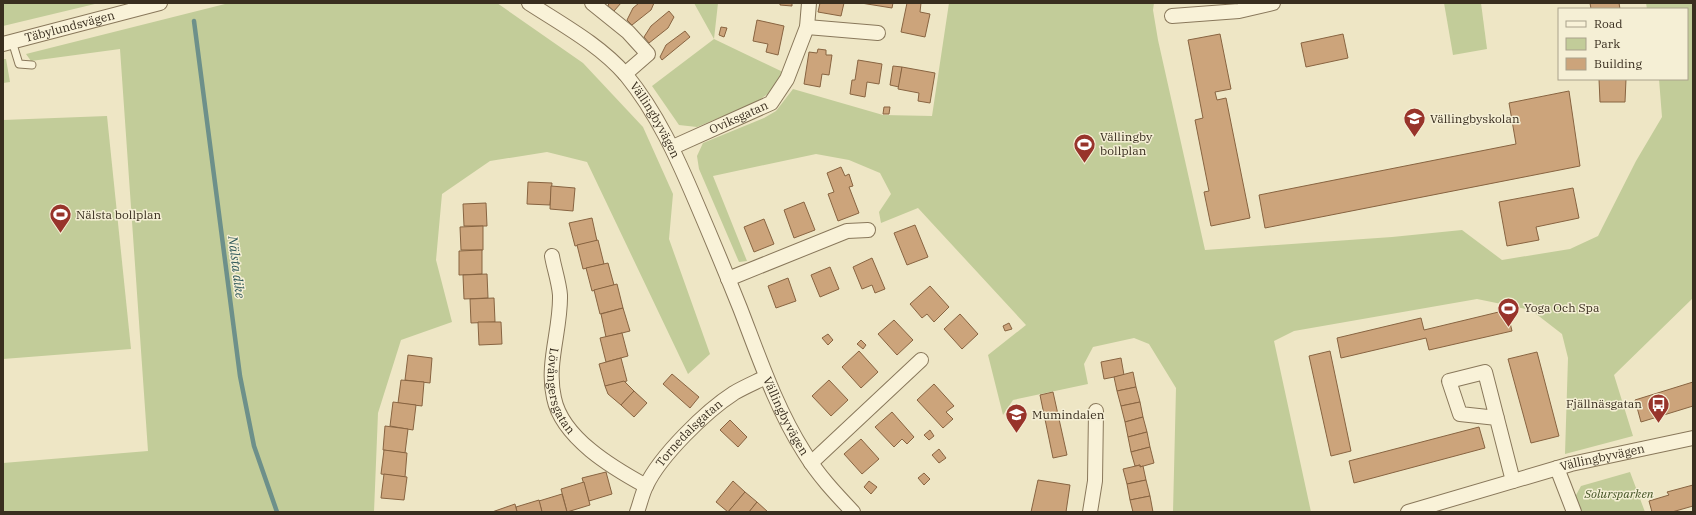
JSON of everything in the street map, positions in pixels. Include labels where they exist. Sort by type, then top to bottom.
[{"type":"street","name":"Täbylundsvägen","points":[[8,43],[160,3]]},
{"type":"street","name":"Vällingbyvägen","points":[[529,3],[593,44],[625,74],[641,95],[673,147],[728,279],[766,377],[790,428],[811,463],[831,489],[853,512]]},
{"type":"street","points":[[592,3],[628,32],[648,54],[625,74]]},
{"type":"street","name":"Oviksgatan","points":[[673,147],[771,103],[787,79],[807,27],[809,3]]},
{"type":"street","points":[[1172,16],[1239,11],[1273,3]]},
{"type":"street","points":[[807,27],[878,33]]},
{"type":"street","points":[[728,279],[847,232],[868,230]]},
{"type":"street","name":"Lövångersgatan","points":[[552,256],[560,294],[552,369],[554,399],[568,429],[585,445],[618,471],[646,486]]},
{"type":"street","name":"Vällingbyvägen","points":[[811,463],[921,360]]},
{"type":"street","name":"Tornedalsgatan","points":[[637,512],[646,486],[660,463],[708,414],[733,394],[766,377]]},
{"type":"street","points":[[1090,512],[1095,481],[1096,411]]},
{"type":"street","points":[[1497,418],[1513,481]]},
{"type":"street","name":"Vällingbyvägen","points":[[1408,512],[1557,468],[1609,455],[1693,438]]},
{"type":"street","points":[[1557,468],[1574,512]]},
{"type":"lane","points":[[8,43],[19,64],[32,65]]},
{"type":"green space","points":[[3,3],[99,3],[3,26]]},
{"type":"green space","points":[[229,3],[497,3],[583,63],[643,127],[673,194],[669,239],[710,354],[688,374],[587,162],[547,152],[490,161],[442,194],[436,260],[452,322],[401,340],[378,413],[374,512],[3,512],[3,463],[148,451],[120,49],[31,61],[26,54]]},
{"type":"green space","points":[[694,3],[718,3],[714,39]]},
{"type":"green space","points":[[949,3],[1154,3],[1153,10],[1158,40],[1205,250],[1392,237],[1462,230],[1502,260],[1570,249],[1598,236],[1636,161],[1662,117],[1659,80],[1688,80],[1688,8],[1647,8],[1646,3],[1693,3],[1693,298],[1614,375],[1633,436],[1565,454],[1568,358],[1562,334],[1531,310],[1477,299],[1294,331],[1274,341],[1311,512],[1173,512],[1176,388],[1149,344],[1134,338],[1093,347],[1084,364],[1088,384],[1013,400],[1003,415],[988,355],[1026,325],[918,208],[881,223],[879,212],[891,194],[880,173],[849,160],[816,154],[713,176],[747,261],[739,262],[699,169],[697,156],[703,143],[764,118],[776,111],[793,89],[883,115],[932,116]]},
{"type":"green space","points":[[1444,3],[1481,3],[1487,49],[1453,55]]},
{"type":"green space","points":[[714,39],[783,72],[769,93],[755,103],[697,127],[679,125],[652,86]]},
{"type":"green space","points":[[3,59],[6,59],[10,82],[3,83]]},
{"type":"green space","name":"Nälsta bollplan","points":[[107,116],[131,349],[3,359],[3,120]]},
{"type":"green space","name":"Solursparken","points":[[1630,472],[1645,512],[1580,512],[1575,497],[1581,486]]},
{"type":"building","points":[[609,3],[621,3],[614,11],[608,6]]},
{"type":"building","points":[[639,3],[654,3],[651,10],[632,25],[627,20],[633,8]]},
{"type":"building","points":[[780,3],[792,3],[792,6],[780,5]]},
{"type":"building","points":[[820,3],[844,3],[841,16],[818,12]]},
{"type":"building","points":[[861,3],[893,3],[892,8]]},
{"type":"building","points":[[907,3],[921,3],[920,12],[930,14],[925,37],[901,32]]},
{"type":"building","points":[[1590,3],[1619,3],[1620,8],[1591,8]]},
{"type":"building","points":[[669,11],[674,17],[668,28],[649,43],[644,37],[651,26]]},
{"type":"building","points":[[757,20],[784,26],[778,55],[766,52],[768,44],[753,41]]},
{"type":"building","points":[[721,27],[727,28],[724,37],[719,35]]},
{"type":"building","points":[[685,31],[690,37],[662,60],[660,57],[666,45]]},
{"type":"building","points":[[1220,34],[1231,89],[1215,92],[1217,100],[1226,98],[1250,218],[1211,226],[1204,192],[1209,191],[1195,120],[1203,118],[1188,40]]},
{"type":"building","points":[[1343,34],[1348,58],[1306,67],[1301,43]]},
{"type":"building","points":[[818,49],[826,50],[826,55],[832,55],[829,75],[822,74],[820,87],[804,84],[809,52],[817,53]]},
{"type":"building","points":[[858,60],[882,64],[879,84],[867,82],[865,97],[850,94],[852,80],[855,80]]},
{"type":"building","points":[[893,66],[902,67],[899,87],[890,85]]},
{"type":"building","points":[[902,67],[935,73],[930,103],[918,101],[919,93],[898,89]]},
{"type":"building","points":[[1599,80],[1626,80],[1625,102],[1600,102]]},
{"type":"building","points":[[1569,91],[1580,166],[1265,228],[1259,195],[1516,144],[1509,103]]},
{"type":"building","points":[[884,107],[890,107],[889,114],[883,114]]},
{"type":"building","points":[[841,167],[845,176],[849,174],[853,186],[849,187],[859,213],[838,221],[828,194],[834,192],[827,173]]},
{"type":"building","points":[[528,182],[552,183],[550,205],[527,204]]},
{"type":"building","points":[[551,186],[575,188],[573,211],[550,209]]},
{"type":"building","points":[[1573,188],[1579,218],[1536,227],[1539,240],[1507,246],[1499,202]]},
{"type":"building","points":[[804,202],[815,230],[794,238],[784,210]]},
{"type":"building","points":[[486,203],[487,226],[464,226],[463,204]]},
{"type":"building","points":[[592,218],[597,241],[575,246],[569,223]]},
{"type":"building","points":[[764,219],[774,244],[754,252],[744,227]]},
{"type":"building","points":[[915,225],[928,257],[907,265],[894,233]]},
{"type":"building","points":[[483,226],[483,250],[461,250],[460,227]]},
{"type":"building","points":[[598,240],[604,264],[583,269],[577,245]]},
{"type":"building","points":[[482,250],[482,274],[459,275],[459,251]]},
{"type":"building","points":[[872,258],[885,289],[875,293],[872,285],[862,289],[853,267]]},
{"type":"building","points":[[608,263],[614,285],[592,291],[586,268]]},
{"type":"building","points":[[830,267],[839,289],[820,297],[811,275]]},
{"type":"building","points":[[487,274],[488,298],[464,299],[463,275]]},
{"type":"building","points":[[788,278],[796,301],[776,308],[768,286]]},
{"type":"building","points":[[617,284],[623,308],[600,314],[594,290]]},
{"type":"building","points":[[930,286],[949,307],[934,322],[927,314],[922,318],[910,304]]},
{"type":"building","points":[[494,298],[495,322],[471,323],[470,299]]},
{"type":"building","points":[[623,308],[630,331],[606,337],[601,314]]},
{"type":"building","points":[[1507,310],[1512,331],[1429,350],[1426,338],[1341,358],[1337,338],[1421,318],[1424,330]]},
{"type":"building","points":[[960,314],[978,334],[962,349],[944,329]]},
{"type":"building","points":[[894,320],[913,340],[897,355],[878,334]]},
{"type":"building","points":[[478,322],[501,322],[502,344],[479,345]]},
{"type":"building","points":[[1009,323],[1012,329],[1005,331],[1003,326]]},
{"type":"building","points":[[622,333],[628,356],[606,362],[600,338]]},
{"type":"building","points":[[828,334],[833,340],[828,345],[822,338]]},
{"type":"building","points":[[861,340],[866,345],[863,349],[857,344]]},
{"type":"building","points":[[859,351],[878,372],[861,388],[842,367]]},
{"type":"building","points":[[1330,351],[1351,451],[1331,456],[1309,356]]},
{"type":"building","points":[[1537,352],[1559,436],[1531,443],[1508,359]]},
{"type":"building","points":[[408,355],[432,358],[430,383],[405,380]]},
{"type":"building","points":[[621,358],[627,381],[605,386],[599,364]]},
{"type":"building","points":[[1121,358],[1124,375],[1104,379],[1101,362]]},
{"type":"building","points":[[1133,372],[1136,387],[1117,391],[1114,377]]},
{"type":"building","points":[[672,374],[699,397],[690,408],[663,384]]},
{"type":"building","points":[[401,380],[424,382],[422,406],[398,403]]},
{"type":"building","points":[[829,380],[848,400],[831,416],[812,396]]},
{"type":"building","points":[[624,381],[634,391],[621,405],[608,394],[605,386]]},
{"type":"building","points":[[1693,382],[1693,406],[1641,422],[1635,400]]},
{"type":"building","points":[[934,384],[954,406],[946,412],[953,419],[943,428],[917,400]]},
{"type":"building","points":[[1136,387],[1140,402],[1121,406],[1117,391]]},
{"type":"building","points":[[634,391],[647,403],[634,417],[621,405]]},
{"type":"building","points":[[1053,392],[1067,455],[1053,458],[1040,395]]},
{"type":"building","points":[[393,402],[416,405],[413,430],[390,426]]},
{"type":"building","points":[[1140,402],[1143,417],[1125,422],[1121,406]]},
{"type":"building","points":[[892,412],[914,437],[907,444],[902,439],[894,447],[875,427]]},
{"type":"building","points":[[1143,417],[1147,432],[1128,437],[1125,422]]},
{"type":"building","points":[[730,420],[747,437],[738,447],[720,430]]},
{"type":"building","points":[[385,426],[408,429],[405,453],[383,450]]},
{"type":"building","points":[[1479,427],[1485,448],[1354,483],[1349,461]]},
{"type":"building","points":[[930,430],[934,436],[929,440],[924,435]]},
{"type":"building","points":[[1147,432],[1150,447],[1131,452],[1128,437]]},
{"type":"building","points":[[861,439],[879,459],[862,474],[844,454]]},
{"type":"building","points":[[1150,447],[1154,463],[1140,467],[1140,465],[1135,466],[1131,452]]},
{"type":"building","points":[[939,449],[946,458],[939,463],[932,455]]},
{"type":"building","points":[[384,450],[407,453],[405,477],[381,474]]},
{"type":"building","points":[[1140,465],[1140,467],[1143,466],[1146,480],[1127,484],[1123,469]]},
{"type":"building","points":[[606,472],[612,494],[589,501],[582,478]]},
{"type":"building","points":[[924,473],[930,479],[924,485],[918,478]]},
{"type":"building","points":[[384,474],[407,477],[404,500],[381,498]]},
{"type":"building","points":[[1038,480],[1070,485],[1066,512],[1031,512]]},
{"type":"building","points":[[1146,480],[1150,496],[1130,500],[1127,484]]},
{"type":"building","points":[[733,481],[745,492],[728,512],[716,502]]},
{"type":"building","points":[[869,481],[877,487],[871,494],[864,487]]},
{"type":"building","points":[[584,482],[590,505],[567,512],[561,489]]},
{"type":"building","points":[[1693,485],[1693,506],[1672,512],[1652,512],[1649,501],[1669,495],[1667,492]]},
{"type":"building","points":[[745,492],[757,502],[749,512],[728,512]]},
{"type":"building","points":[[562,494],[567,512],[542,512],[539,501]]},
{"type":"building","points":[[1150,496],[1153,512],[1133,512],[1130,500]]},
{"type":"building","points":[[539,500],[542,512],[517,512],[516,507]]},
{"type":"building","points":[[757,502],[768,512],[749,512]]},
{"type":"building","points":[[515,504],[517,512],[492,512]]},
{"type":"waterway","name":"Nälsta dike","points":[[194,21],[240,376],[254,446],[277,512]]},
{"type":"place","name":"Vällingbyskolan","points":[[1415,138]]},
{"type":"place","name":"Vällingby bollplan","points":[[1084,164]]},
{"type":"place","name":"Nälsta bollplan","points":[[61,234]]},
{"type":"place","name":"Yoga Och Spa","points":[[1508,328]]},
{"type":"place","name":"Fjällnäsgatan","points":[[1658,424]]},
{"type":"place","name":"Mumindalen","points":[[1016,434]]}]
